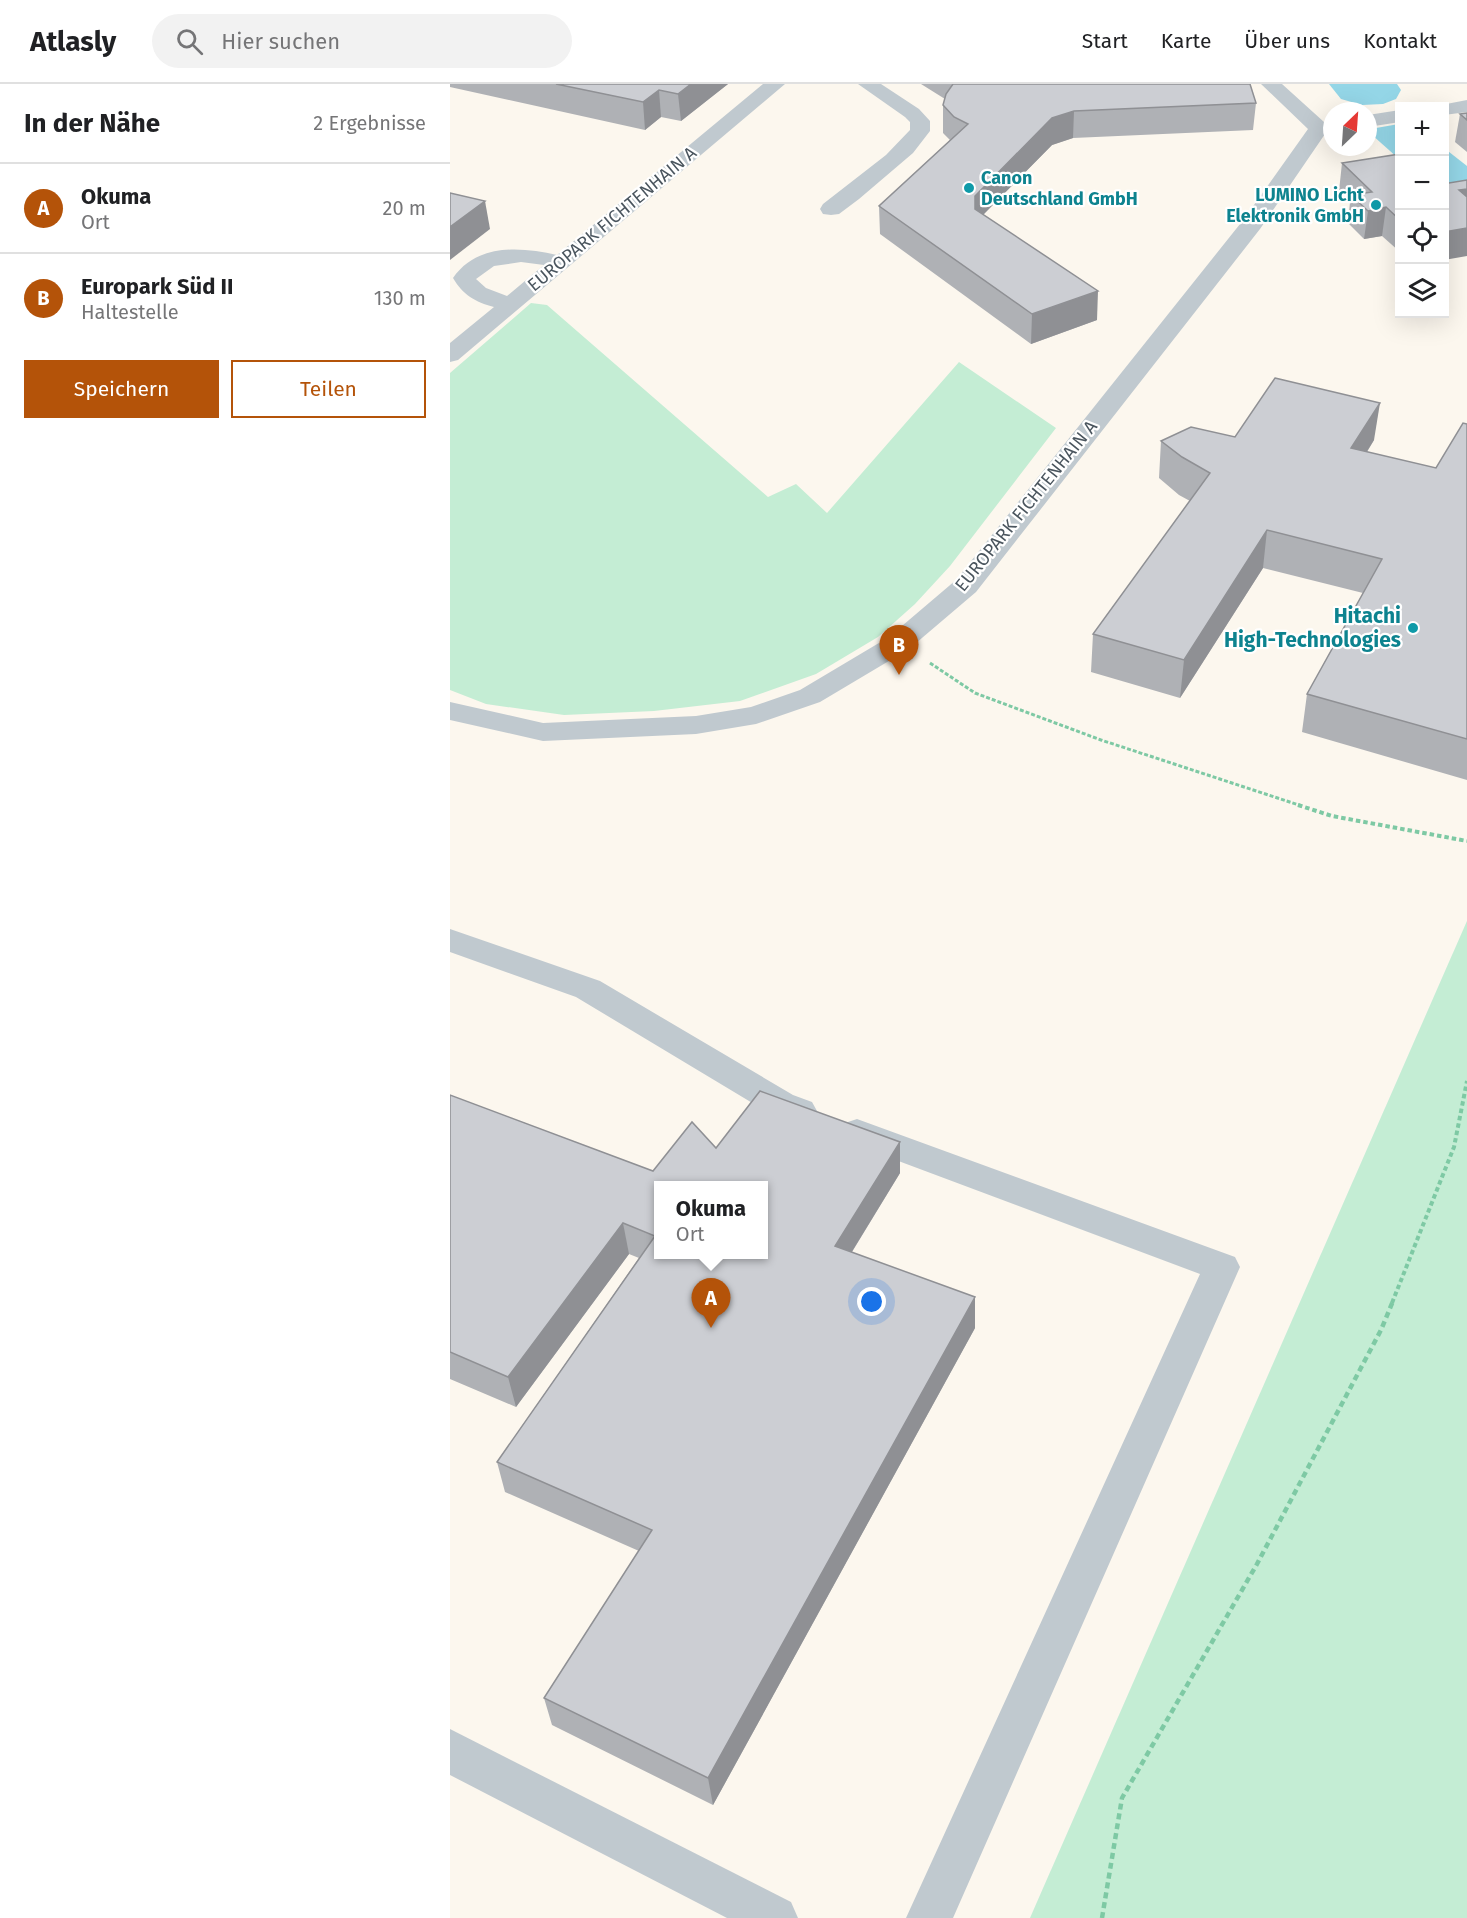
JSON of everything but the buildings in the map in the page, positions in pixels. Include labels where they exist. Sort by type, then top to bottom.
[{"type":"street","name":"EUROPARK FICHTENHAIN A","points":[[450,355],[775,84]]},
{"type":"street","points":[[831,209],[856,192],[912,142],[920,131],[920,121],[912,113],[868,84]]},
{"type":"street","name":"EUROPARK FICHTENHAIN A","points":[[1271,84],[1323,126]]},
{"type":"street","points":[[1449,108],[1467,106]]},
{"type":"street","points":[[1377,120],[1395,117]]},
{"type":"street","name":"EUROPARK FICHTENHAIN A","points":[[450,711],[543,732],[696,725],[756,715],[810,696],[899,643],[966,586],[1323,132]]},
{"type":"street","points":[[511,304],[479,296],[469,288],[464,278],[473,268],[488,259],[504,255],[525,254],[560,262]]},
{"type":"street","points":[[450,940],[588,989],[782,1104],[1222,1267],[929,1918]]},
{"type":"street","points":[[450,1750],[775,1918]]},
{"type":"path","points":[[899,643],[975,693],[1101,740],[1332,816],[1467,841]]},
{"type":"path","points":[[1102,1918],[1122,1798],[1257,1564],[1381,1330],[1454,1147],[1467,1081]]},
{"type":"shaded area","points":[[450,84],[1467,84],[1467,921],[1030,1918],[450,1918]]},
{"type":"green space","points":[[531,303],[547,305],[768,497],[796,484],[827,513],[959,362],[1056,428],[950,566],[915,604],[878,637],[816,674],[740,701],[654,711],[564,715],[486,704],[450,690],[450,373]]},
{"type":"green space","points":[[1467,921],[1467,1918],[1030,1918]]},
{"type":"water","points":[[1329,84],[1397,84],[1401,90],[1396,99],[1383,104],[1341,99]]},
{"type":"water","points":[[1395,125],[1395,155],[1377,139],[1377,128]]},
{"type":"water","points":[[1449,152],[1467,166],[1467,217],[1449,201]]},
{"type":"place","name":"Canon Deutschland GmbH","points":[[969,188]]},
{"type":"place","name":"LUMINO Licht Elektronik GmbH","points":[[1376,205]]},
{"type":"place","name":"Hitachi High-Technologies","points":[[1413,628]]},
{"type":"place","name":"Europark Süd II","points":[[899,675]]},
{"type":"place","name":"Okuma","points":[[711,1328]]}]
